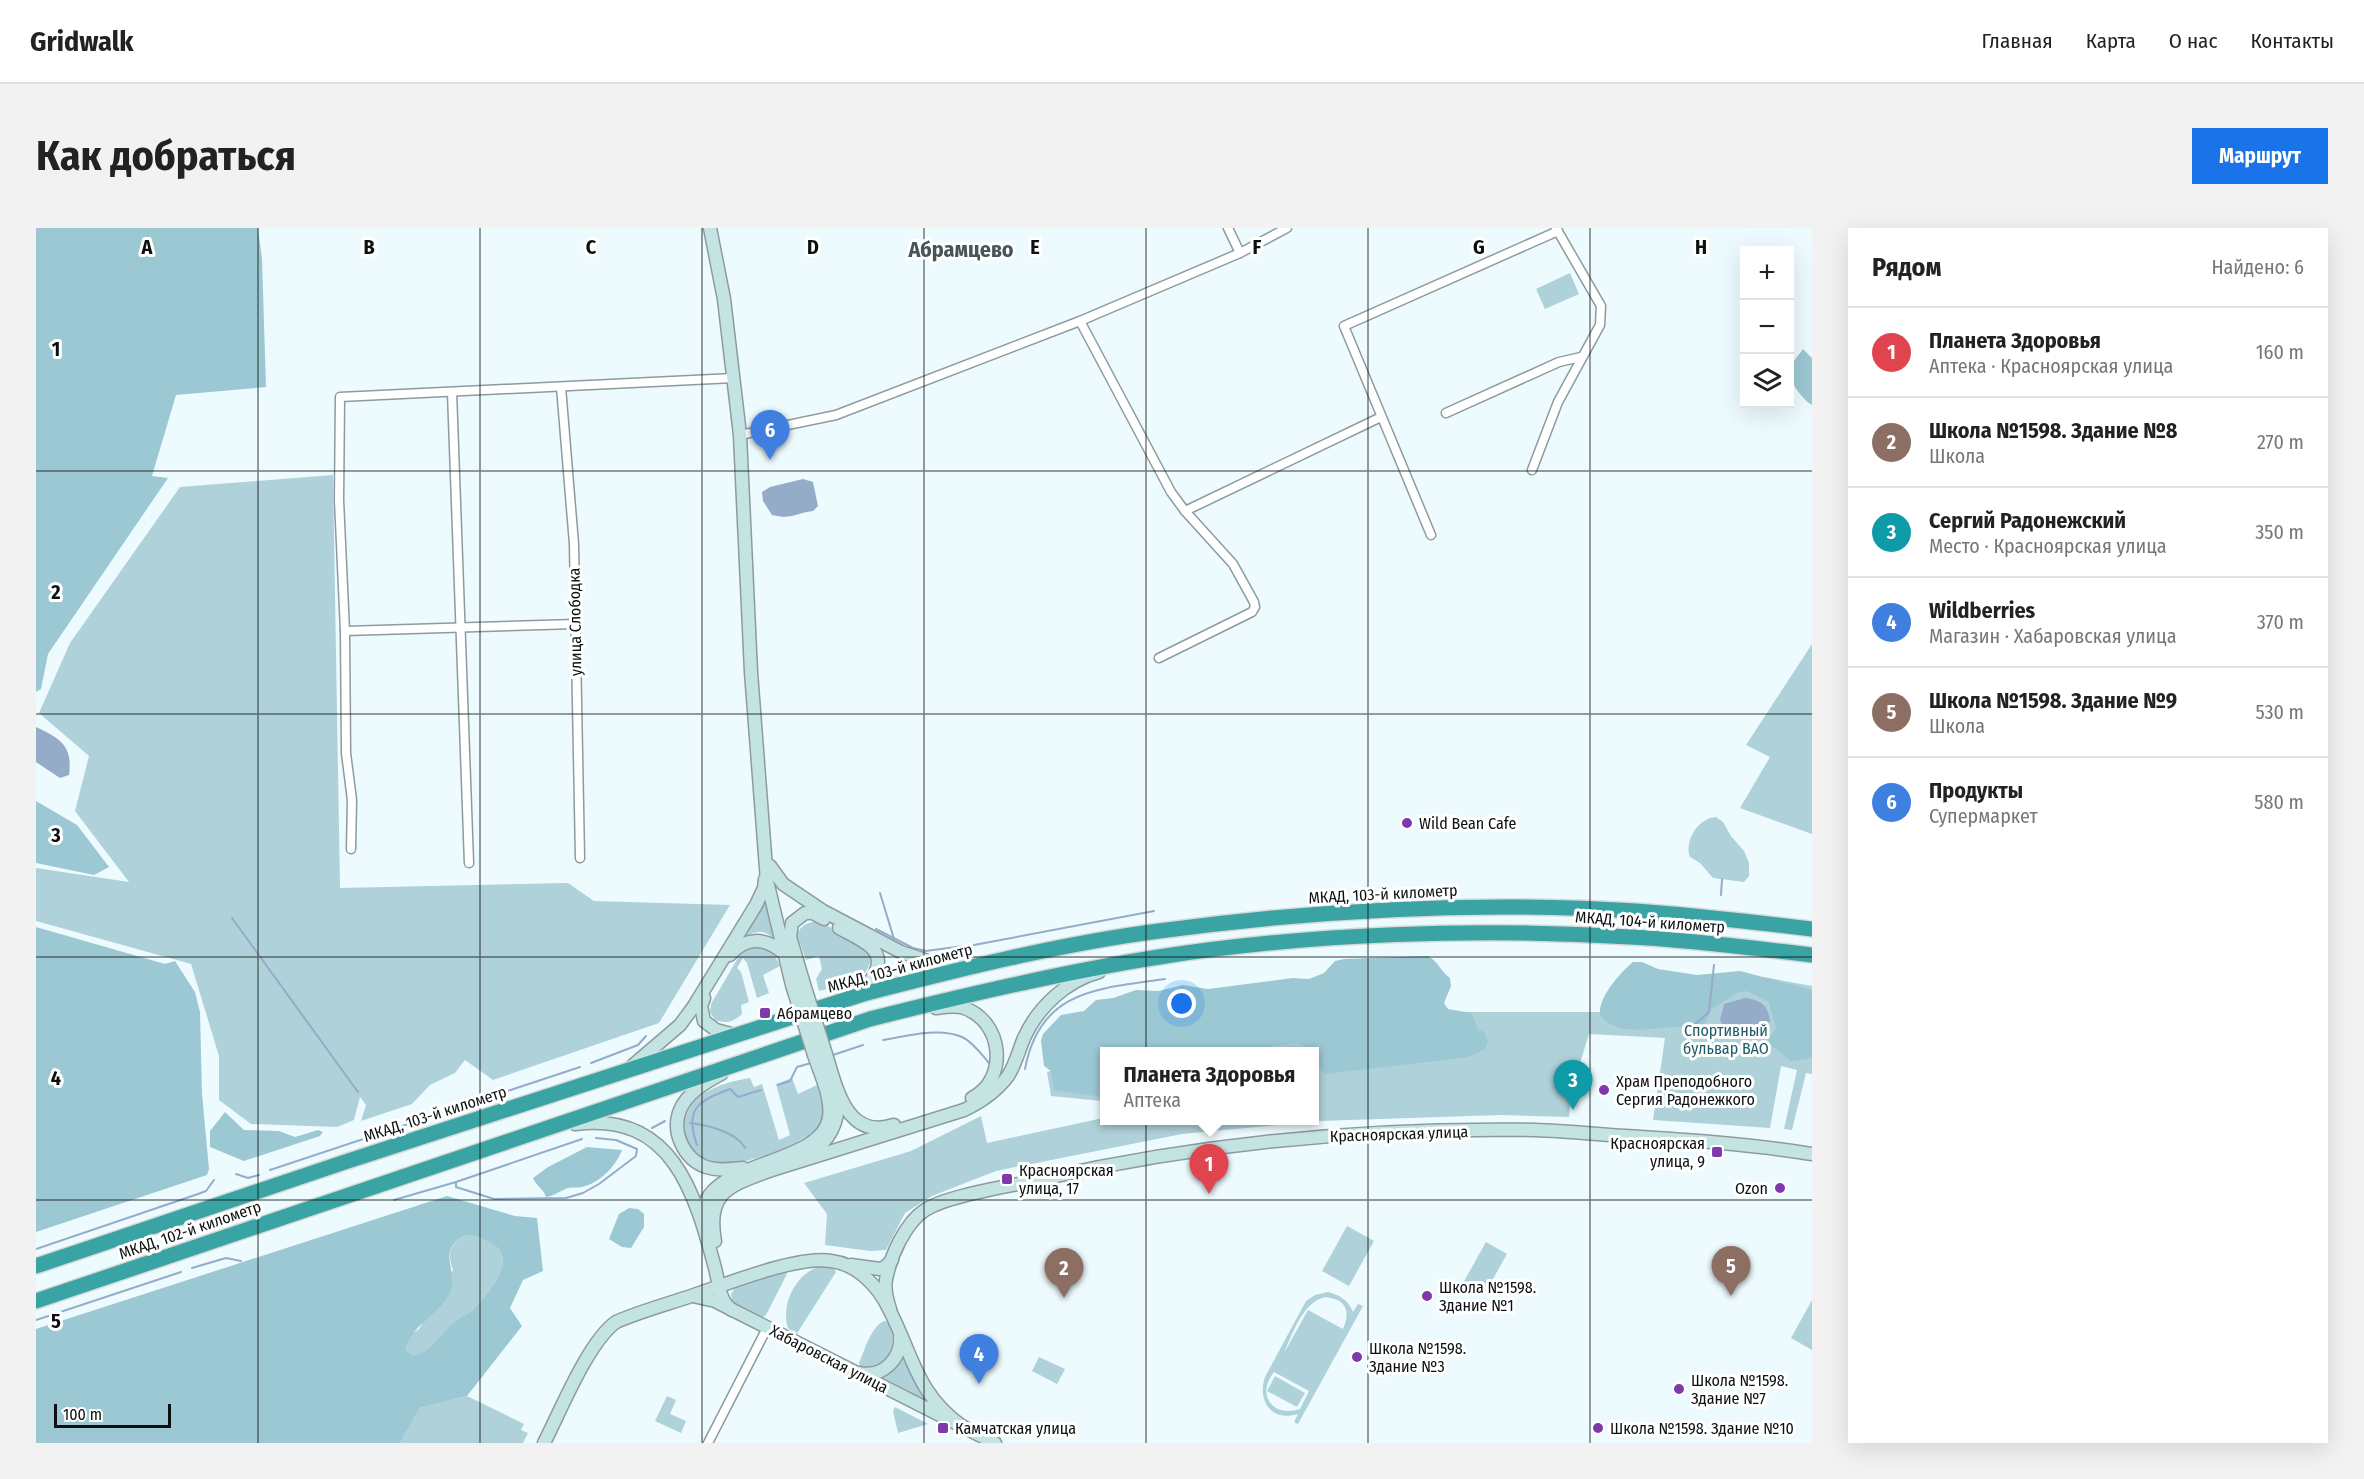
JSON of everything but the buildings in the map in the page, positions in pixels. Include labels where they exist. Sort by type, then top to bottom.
[{"type":"highway","name":"МКАД, 103-й километр","points":[[345,1162],[862,994],[980,966],[1077,945],[1188,927],[1328,914],[1484,907]]},
{"type":"highway","name":"МКАД, 104-й километр","points":[[1484,907],[1633,911],[1714,917],[1812,929]]},
{"type":"highway","name":"МКАД, 104-й километр","points":[[1161,957],[1354,937],[1484,933],[1631,937],[1711,943],[1812,955]]},
{"type":"highway","points":[[507,1141],[870,1019],[1012,984],[1161,957]]},
{"type":"highway","name":"МКАД, 102-й километр","points":[[36,1301],[507,1141]]},
{"type":"highway","name":"МКАД, 102-й километр","points":[[36,1266],[345,1162]]},
{"type":"main road","points":[[710,228],[724,299],[740,435],[752,682],[765,845],[768,868],[797,983],[820,1053],[846,1109],[861,1124],[874,1129],[886,1128],[970,1099],[978,1095],[989,1084],[995,1071],[996,1046],[993,1034],[987,1025],[964,1008],[944,1007],[870,1019]]},
{"type":"main road","points":[[768,868],[783,884],[823,911],[902,952],[934,963],[980,966]]},
{"type":"main road","points":[[628,1070],[680,1025],[694,1006],[756,905],[764,888],[768,868]]},
{"type":"main road","points":[[788,951],[792,923],[805,913],[813,913],[871,947],[877,955],[879,964],[876,973],[867,985],[857,992],[831,1004]]},
{"type":"main road","points":[[735,1035],[716,1030],[704,1021],[701,1006],[704,997],[731,954],[739,946],[757,940],[788,951]]},
{"type":"main road","points":[[737,1280],[725,1274],[719,1263],[711,1219],[719,1198],[729,1189],[757,1170],[964,1110],[980,1103],[1009,1075],[1025,1036],[1037,1016],[1060,992],[1092,974],[1161,957]]},
{"type":"main road","points":[[790,1044],[724,1072],[703,1084],[689,1098],[680,1110],[677,1133],[688,1155],[696,1162],[716,1170],[757,1170],[808,1156],[821,1147],[836,1123],[838,1091]]},
{"type":"main road","points":[[732,1310],[723,1300],[705,1230],[703,1217],[705,1206],[712,1194],[723,1183],[806,1147],[825,1129],[830,1119],[830,1108],[820,1053]]},
{"type":"main road","points":[[507,1141],[562,1125],[588,1122],[608,1123],[644,1136],[671,1157],[681,1170],[705,1230]]},
{"type":"main road","name":"Красноярская улица","points":[[890,1310],[885,1288],[893,1259],[906,1231],[926,1210],[947,1202],[1113,1165],[1290,1140],[1394,1132],[1536,1130],[1689,1140],[1812,1154]]},
{"type":"main road","points":[[844,1264],[880,1269],[893,1259]]},
{"type":"main road","name":"Хабаровская улица","points":[[544,1443],[591,1350],[603,1332],[616,1322],[737,1280],[814,1260],[830,1260],[844,1264],[866,1278],[890,1310],[916,1372],[929,1393],[947,1414],[963,1427]]},
{"type":"main road","name":"Хабаровская улица","points":[[692,1296],[708,1298],[995,1443]]},
{"type":"main road","points":[[856,1372],[873,1374],[888,1366],[900,1347],[899,1332]]},
{"type":"street","points":[[1228,228],[1240,253]]},
{"type":"street","points":[[740,435],[836,415],[1080,321],[1240,253],[1287,228]]},
{"type":"street","points":[[1431,535],[1344,326],[1557,230],[1601,306],[1600,325],[1581,357],[1555,410],[1532,470]]},
{"type":"street","points":[[1080,321],[1162,477],[1185,511],[1233,564],[1255,607],[1252,612],[1159,658]]},
{"type":"street","points":[[1446,413],[1559,362],[1581,357]]},
{"type":"street","points":[[351,849],[352,800],[346,753],[345,632],[339,500],[340,397],[734,378]]},
{"type":"street","name":"улица Слободка","points":[[561,387],[574,544],[580,858]]},
{"type":"street","points":[[452,392],[469,863]]},
{"type":"street","points":[[1185,511],[1381,417]]},
{"type":"street","points":[[345,632],[575,624]]},
{"type":"street","points":[[708,1443],[767,1328]]},
{"type":"green space","points":[[1570,273],[1579,294],[1545,309],[1536,289]]},
{"type":"green space","points":[[333,475],[340,888],[568,883],[594,901],[730,905],[659,1023],[493,1080],[465,1060],[455,1073],[430,1085],[412,1104],[361,1121],[366,1105],[360,1097],[354,1120],[337,1127],[251,1124],[219,1100],[219,1056],[191,964],[36,921],[36,868],[129,882],[75,811],[89,756],[39,713],[70,643],[180,487]]},
{"type":"green space","points":[[1812,644],[1812,834],[1740,808],[1770,757],[1746,745]]},
{"type":"green space","points":[[1716,817],[1723,822],[1744,851],[1749,863],[1749,876],[1744,882],[1713,878],[1700,863],[1690,857],[1689,844],[1694,831],[1703,821]]},
{"type":"green space","points":[[766,892],[775,939],[765,933],[757,932],[739,940]]},
{"type":"green space","points":[[820,921],[865,949],[871,957],[869,966],[859,978],[819,991],[816,979],[822,969],[819,956],[806,960],[797,935],[806,924]]},
{"type":"green space","points":[[751,945],[772,950],[780,966],[763,975],[769,993],[757,998],[747,963],[743,958],[737,968],[741,972],[749,1002],[741,1005],[742,1014],[733,1020],[723,1022],[715,1020],[710,1012],[711,1004],[742,951]]},
{"type":"green space","name":"Спортивный бульвар ВАО","points":[[1764,977],[1812,986],[1812,1074],[1806,1073],[1792,1130],[1784,1129],[1797,1070],[1781,1066],[1770,1128],[1653,1120],[1665,1038],[1589,1034],[1572,1089],[1569,1117],[1500,1115],[1319,1121],[1319,1047],[1142,1047],[1433,1012],[1603,1012]]},
{"type":"green space","name":"Спортивный бульвар ВАО","points":[[1100,1054],[1100,1101],[1051,1096],[1047,1072]]},
{"type":"green space","points":[[750,1078],[754,1087],[762,1084],[779,1140],[790,1135],[776,1084],[792,1078],[798,1094],[817,1085],[823,1109],[823,1117],[819,1126],[797,1142],[751,1160],[720,1164],[706,1162],[697,1157],[689,1148],[684,1137],[685,1120],[689,1109],[705,1093],[726,1083]]},
{"type":"green space","name":"Спортивный бульвар ВАО","points":[[981,1116],[987,1143],[1100,1119],[1100,1125],[1278,1125],[1182,1134],[996,1171],[932,1196],[905,1213],[886,1250],[870,1251],[825,1245],[827,1214],[804,1183],[911,1151]]},
{"type":"green space","points":[[1347,1226],[1374,1241],[1349,1286],[1322,1271]]},
{"type":"green space","points":[[466,1235],[486,1241],[500,1251],[501,1268],[497,1278],[484,1298],[470,1312],[452,1324],[426,1351],[412,1357],[406,1350],[408,1340],[419,1329],[453,1270],[450,1259],[451,1249]]},
{"type":"green space","points":[[1486,1242],[1507,1254],[1484,1295],[1463,1283]]},
{"type":"green space","points":[[822,1266],[833,1267],[836,1272],[796,1335],[788,1328],[786,1319],[789,1299],[798,1281],[805,1274]]},
{"type":"green space","points":[[785,1272],[787,1274],[766,1315],[761,1318],[732,1302],[731,1294],[736,1286]]},
{"type":"green space","points":[[1328,1292],[1346,1301],[1353,1312],[1358,1304],[1363,1306],[1298,1424],[1294,1422],[1298,1414],[1281,1415],[1269,1408],[1265,1402],[1263,1386],[1265,1377],[1306,1301],[1315,1295]],"holes":[[[1326,1297],[1344,1306],[1347,1316],[1343,1329],[1308,1310],[1284,1353],[1300,1319],[1311,1304]],[[1274,1372],[1309,1391],[1300,1409],[1282,1410],[1270,1402],[1267,1388]]]},
{"type":"green space","points":[[1812,1300],[1812,1350],[1791,1338]]},
{"type":"green space","points":[[884,1321],[889,1322],[892,1331],[889,1355],[878,1365],[860,1366],[859,1363],[872,1334]]},
{"type":"green space","points":[[1039,1357],[1065,1369],[1057,1384],[1032,1371]]},
{"type":"green space","points":[[902,1358],[928,1401],[882,1377]]},
{"type":"green space","points":[[1275,1376],[1305,1393],[1297,1407],[1267,1391]]},
{"type":"green space","points":[[467,1396],[524,1424],[521,1430],[528,1433],[523,1443],[400,1443],[420,1408]]},
{"type":"green space","points":[[667,1396],[676,1400],[670,1414],[686,1421],[681,1433],[655,1421]]},
{"type":"green space","points":[[895,1407],[928,1424],[898,1433],[893,1411]]},
{"type":"shaded area","points":[[36,228],[258,228],[262,259],[266,387],[176,395],[152,476],[168,478],[48,654],[41,689],[36,692]]},
{"type":"shaded area","points":[[1803,349],[1812,358],[1812,405],[1794,384],[1794,361]]},
{"type":"shaded area","points":[[803,479],[813,482],[818,506],[813,511],[789,516],[772,515],[763,501],[762,492],[770,487]]},
{"type":"shaded area","points":[[36,727],[63,744],[69,757],[69,775],[60,778],[36,762]]},
{"type":"shaded area","points":[[36,801],[77,825],[109,867],[94,875],[36,863]]},
{"type":"shaded area","points":[[36,927],[165,964],[175,961],[195,992],[200,1012],[202,1094],[209,1169],[207,1175],[36,1232]]},
{"type":"shaded area","points":[[1428,956],[1450,978],[1451,986],[1444,1003],[1448,1009],[1472,1013],[1478,1029],[1485,1033],[1488,1041],[1485,1049],[1469,1057],[1325,1074],[1319,1068],[1319,1047],[1295,1043],[1266,1047],[1100,1047],[1100,1095],[1095,1096],[1054,1090],[1051,1071],[1044,1066],[1041,1041],[1043,1034],[1061,1015],[1084,1011],[1096,1000],[1113,998],[1136,990],[1159,991],[1183,985],[1208,989],[1293,978],[1309,979],[1324,973],[1335,961]]},
{"type":"shaded area","points":[[1633,962],[1642,962],[1658,969],[1697,975],[1740,971],[1812,990],[1812,1057],[1791,1061],[1770,1044],[1768,1040],[1776,1028],[1769,1002],[1747,991],[1738,992],[1711,1010],[1706,1023],[1699,1026],[1636,1030],[1616,1027],[1600,1015],[1600,1008],[1606,993],[1616,979]]},
{"type":"shaded area","points":[[1745,998],[1763,1004],[1768,1011],[1770,1022],[1765,1029],[1724,1028],[1720,1020],[1724,1004]]},
{"type":"shaded area","points":[[225,1112],[244,1130],[279,1131],[295,1137],[318,1130],[323,1132],[320,1136],[244,1161],[210,1147],[210,1131]]},
{"type":"shaded area","points":[[587,1147],[622,1150],[611,1168],[595,1182],[582,1187],[568,1188],[546,1197],[533,1178],[548,1167]]},
{"type":"shaded area","points":[[447,1196],[515,1216],[537,1218],[543,1271],[523,1280],[510,1308],[522,1326],[467,1396],[420,1408],[400,1443],[36,1443],[36,1329]],"holes":[[[466,1235],[489,1242],[500,1251],[502,1259],[497,1278],[484,1298],[470,1312],[452,1324],[426,1351],[412,1356],[406,1350],[408,1342],[448,1296],[452,1278],[449,1255],[451,1248],[456,1241]]]},
{"type":"shaded area","points":[[629,1208],[638,1209],[644,1214],[644,1227],[631,1248],[622,1247],[609,1239],[619,1214]]},
{"type":"waterway","points":[[1721,895],[1722,879]]},
{"type":"waterway","points":[[880,893],[894,939]]},
{"type":"waterway","points":[[974,945],[1154,911]]},
{"type":"waterway","points":[[232,918],[358,1092]]},
{"type":"waterway","points":[[876,929],[913,948],[926,951],[963,946]]},
{"type":"waterway","points":[[1692,1027],[1709,1012],[1714,965]]},
{"type":"waterway","points":[[1025,1069],[1033,1043],[1044,1023],[1058,1008],[1095,991],[1165,979]]},
{"type":"waterway","points":[[883,1040],[933,1032],[953,1034],[970,1042],[989,1063]]},
{"type":"waterway","points":[[591,1063],[638,1045],[646,1036]]},
{"type":"waterway","points":[[830,1056],[863,1045]]},
{"type":"waterway","points":[[778,1085],[790,1081],[797,1067],[811,1063]]},
{"type":"waterway","points":[[270,1170],[580,1067]]},
{"type":"waterway","points":[[697,1145],[692,1123],[693,1115],[702,1102],[730,1089],[738,1097],[761,1090]]},
{"type":"waterway","points":[[652,1128],[665,1121]]},
{"type":"waterway","points":[[690,1123],[729,1134],[741,1142],[745,1148]]},
{"type":"waterway","points":[[456,1182],[456,1187],[494,1199],[566,1198],[583,1193],[636,1156],[637,1149],[616,1140],[596,1138]]},
{"type":"waterway","points":[[394,1200],[456,1182],[582,1139]]},
{"type":"waterway","points":[[236,1174],[248,1178],[259,1175]]},
{"type":"waterway","points":[[36,1249],[206,1191],[214,1180]]},
{"type":"waterway","points":[[192,1268],[226,1258],[241,1261]]},
{"type":"waterway","points":[[36,1320],[181,1272]]},
{"type":"place","name":"Продукты","points":[[770,460]]},
{"type":"place","name":"Wild Bean Cafe","points":[[1407,823]]},
{"type":"place","name":"Абрамцево","points":[[765,1013]]},
{"type":"place","name":"Храм Преподобного Сергия Радонежкого","points":[[1604,1090]]},
{"type":"place","name":"Сергий Радонежский","points":[[1573,1110]]},
{"type":"place","name":"Красноярская улица, 9","points":[[1717,1152]]},
{"type":"place","name":"Красноярская улица, 17","points":[[1007,1179]]},
{"type":"place","name":"Ozon","points":[[1780,1188]]},
{"type":"place","name":"Планета Здоровья","points":[[1209,1194]]},
{"type":"place","name":"Школа №1598. Здание №1","points":[[1427,1296]]},
{"type":"place","name":"Школа №1598. Здание №9","points":[[1731,1296]]},
{"type":"place","name":"Школа №1598. Здание №8","points":[[1064,1298]]},
{"type":"place","name":"Школа №1598. Здание №3","points":[[1357,1357]]},
{"type":"place","name":"Wildberries","points":[[979,1384]]},
{"type":"place","name":"Школа №1598. Здание №7","points":[[1679,1389]]},
{"type":"place","name":"Камчатская улица","points":[[943,1428]]},
{"type":"place","name":"Школа №1598. Здание №10","points":[[1598,1428]]},
{"type":"district","name":"Абрамцево","points":[[961,249]]}]
